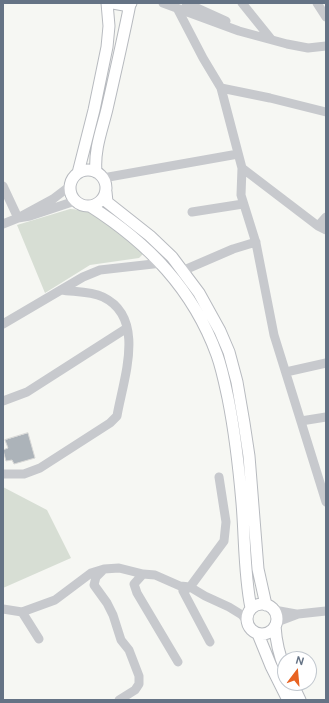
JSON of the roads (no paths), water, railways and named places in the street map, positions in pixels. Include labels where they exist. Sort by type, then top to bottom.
[{"type":"main road","points":[[107,3],[109,26],[107,48],[94,110],[78,173],[71,181],[70,191],[75,201],[79,204],[90,206],[113,221],[162,264],[194,306],[218,355],[234,429],[242,503],[250,628],[258,634],[271,666],[288,700]]},
{"type":"main road","points":[[113,3],[124,5],[130,3]]},
{"type":"main road","points":[[130,3],[110,99],[97,145],[95,161],[106,186],[107,202],[150,236],[172,257],[199,293],[220,331],[229,352],[237,382],[249,456],[258,569],[270,607],[276,614],[276,640],[279,651]]},
{"type":"main road","points":[[78,173],[87,170],[100,175]]},
{"type":"main road","points":[[90,206],[100,202],[106,192]]},
{"type":"main road","points":[[249,614],[258,604],[270,607]]},
{"type":"main road","points":[[258,634],[268,633],[276,624]]},
{"type":"street","points":[[163,3],[239,31],[308,48],[326,46]]},
{"type":"street","points":[[186,3],[267,38]]},
{"type":"street","points":[[242,3],[267,38]]},
{"type":"street","points":[[317,3],[326,17]]},
{"type":"street","points":[[177,8],[203,58],[221,88],[242,168],[241,195],[256,242],[274,336],[325,498]]},
{"type":"street","points":[[221,88],[326,112]]},
{"type":"street","points":[[100,175],[238,154]]},
{"type":"street","points":[[242,168],[322,228],[326,217]]},
{"type":"street","points":[[3,186],[18,218]]},
{"type":"street","points":[[3,224],[18,218],[53,199],[70,186]]},
{"type":"street","points":[[18,218],[30,216],[75,201]]},
{"type":"street","points":[[192,212],[243,204]]},
{"type":"street","points":[[182,271],[233,249],[256,242]]},
{"type":"street","points":[[3,324],[83,277],[100,270],[162,264]]},
{"type":"street","points":[[3,474],[24,474],[40,468],[110,423],[117,416],[129,354],[129,336],[125,318],[113,303],[102,297],[89,292],[61,290]]},
{"type":"street","points":[[3,401],[27,392],[127,328]]},
{"type":"street","points":[[286,372],[326,363]]},
{"type":"street","points":[[301,420],[326,417]]},
{"type":"street","points":[[210,642],[183,591],[190,587],[224,541],[226,522],[219,477]]},
{"type":"street","points":[[3,610],[22,612],[55,600],[91,573],[104,569],[120,568],[143,574],[155,575],[180,586],[190,587],[229,607],[249,614]]},
{"type":"street","points":[[104,569],[96,578],[94,585],[107,603],[113,615],[121,640],[129,650],[139,676],[139,684],[135,690],[119,700]]},
{"type":"street","points":[[143,574],[134,584],[178,662]]},
{"type":"street","points":[[270,607],[298,614]]},
{"type":"street","points":[[276,624],[298,614],[326,611]]},
{"type":"street","points":[[22,612],[39,639]]}]
